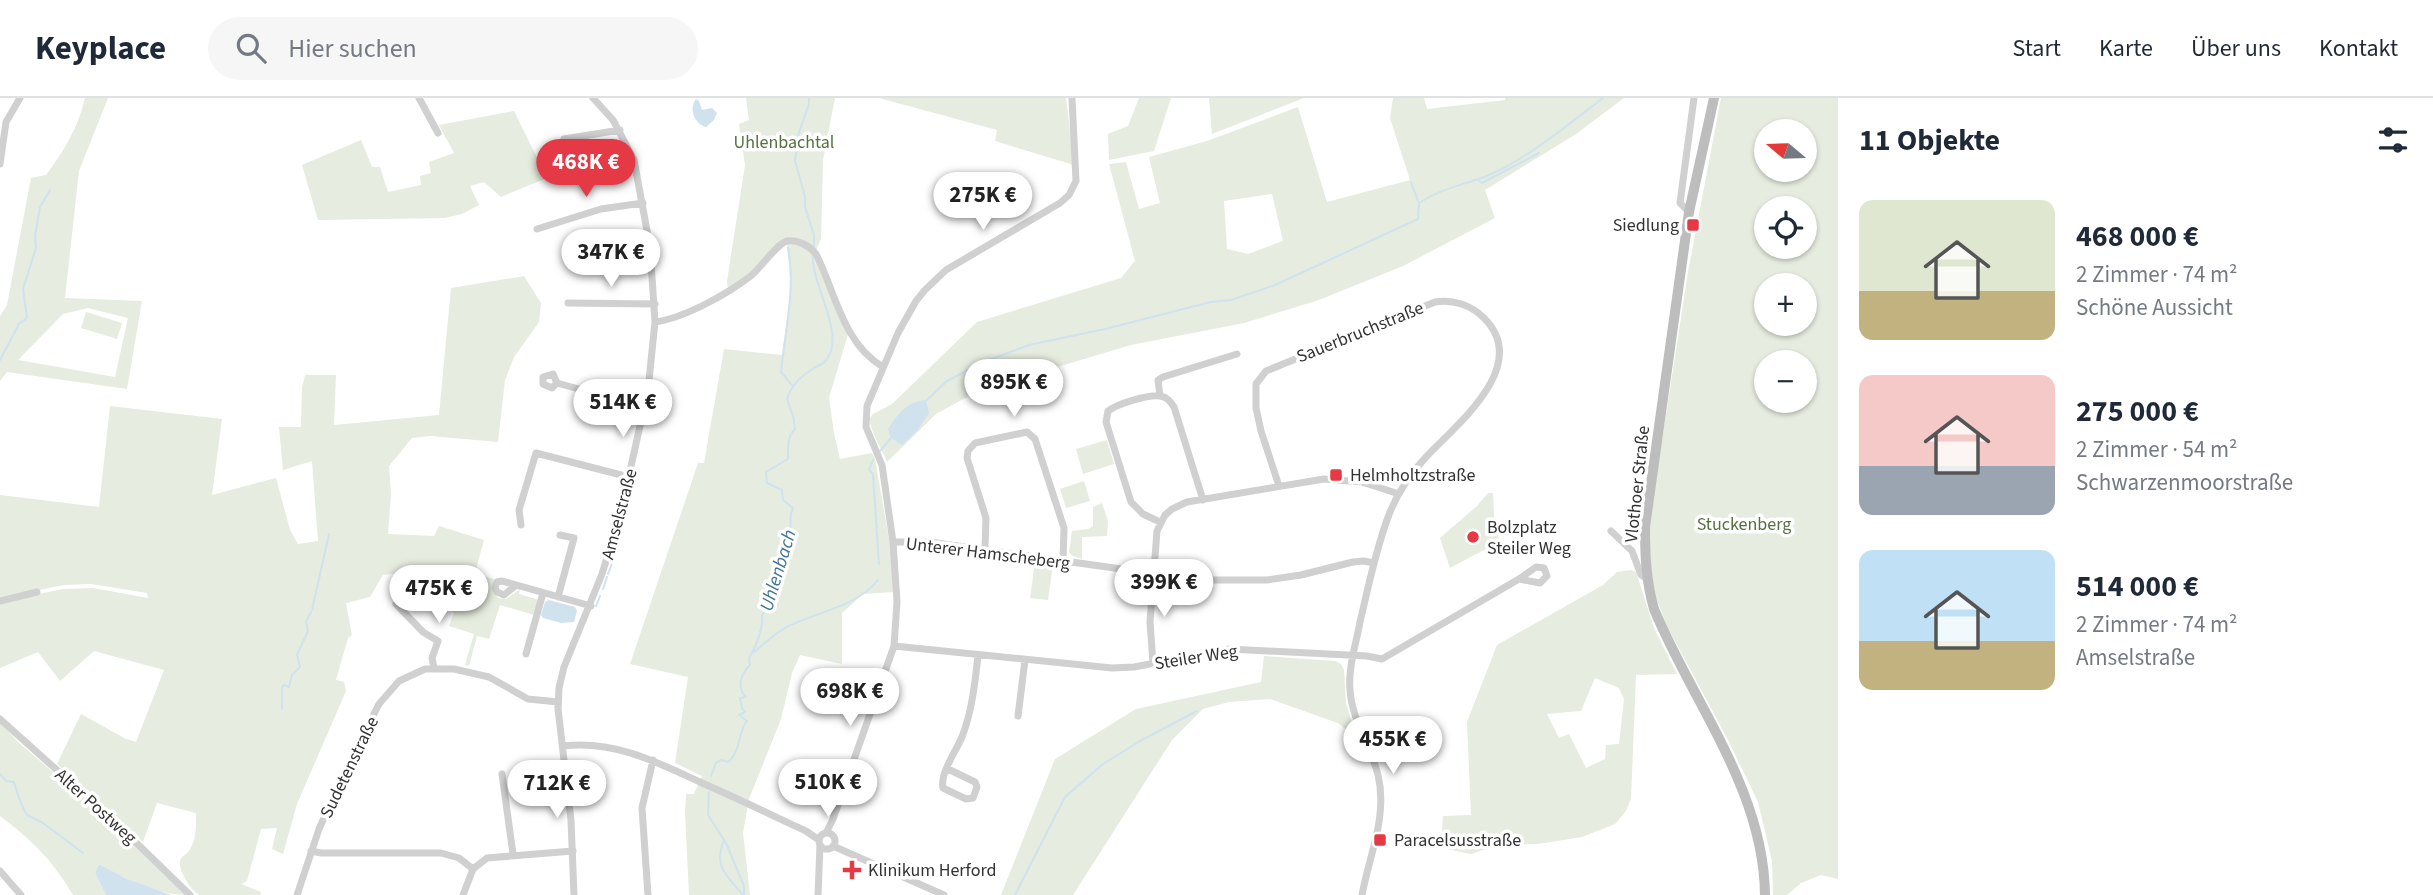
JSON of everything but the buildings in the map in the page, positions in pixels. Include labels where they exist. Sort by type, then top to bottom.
[{"type":"main road","name":"Vlothoer Straße","points":[[1714,98],[1689,212],[1645,527],[1647,578],[1654,609],[1731,763],[1754,817],[1761,846],[1765,895]]},
{"type":"street","points":[[0,164],[6,122],[20,98]]},
{"type":"street","points":[[419,98],[438,133]]},
{"type":"street","name":"Amselstraße","points":[[574,895],[573,851],[558,702],[564,667],[591,606],[613,541],[629,477],[652,364],[655,304],[650,247],[634,160],[620,131],[593,98]]},
{"type":"street","points":[[818,895],[833,819],[894,646],[897,602],[893,542],[882,465],[866,427],[867,406],[907,314],[933,282],[962,260],[1060,203],[1073,190],[1077,176],[1072,98]]},
{"type":"street","points":[[1689,212],[1680,203],[1693,98]]},
{"type":"street","points":[[564,139],[620,131]]},
{"type":"street","points":[[537,229],[601,209],[643,204]]},
{"type":"street","points":[[654,322],[681,314],[719,296],[754,274],[780,244],[789,240],[795,241],[808,246],[816,254],[847,326],[863,349],[883,367]]},
{"type":"street","name":"Sauerbruchstraße","points":[[1279,486],[1256,408],[1256,384],[1266,371],[1425,305],[1443,301],[1474,309],[1491,326],[1498,346],[1495,375],[1479,402],[1425,458],[1399,494],[1390,512],[1374,562],[1353,655]]},
{"type":"street","points":[[568,303],[655,304]]},
{"type":"street","points":[[1160,396],[1157,384],[1163,377],[1237,354]]},
{"type":"street","points":[[557,383],[644,407]]},
{"type":"street","points":[[1160,522],[1143,514],[1131,502],[1106,422],[1108,411],[1115,406],[1165,397],[1174,407],[1203,500]]},
{"type":"street","points":[[985,550],[986,518],[968,451],[975,443],[1027,432],[1035,439],[1064,528],[1063,561]]},
{"type":"street","points":[[521,525],[519,510],[536,453],[629,477]]},
{"type":"street","points":[[1153,663],[1150,622],[1156,541],[1160,522],[1179,505],[1311,481],[1341,480],[1376,485],[1399,494]]},
{"type":"street","points":[[1611,531],[1632,551],[1641,575],[1647,578]]},
{"type":"street","points":[[558,597],[574,538],[560,535]]},
{"type":"street","name":"Unterer Hamscheberg","points":[[893,542],[930,542],[1199,580],[1267,580],[1353,562],[1374,562]]},
{"type":"street","name":"Steiler Weg","points":[[894,646],[1112,668],[1229,649],[1387,657],[1519,579]]},
{"type":"street","points":[[515,586],[591,606]]},
{"type":"street","points":[[0,601],[37,592]]},
{"type":"street","points":[[526,654],[543,593]]},
{"type":"street","points":[[396,604],[423,632],[438,641],[432,658],[434,668]]},
{"type":"street","points":[[1353,655],[1351,703],[1378,773],[1381,797],[1379,824],[1362,895]]},
{"type":"street","points":[[947,769],[975,782],[977,787],[973,798],[966,799],[943,788],[942,782],[947,769],[963,734],[968,717],[978,656]]},
{"type":"street","points":[[1018,716],[1026,660]]},
{"type":"street","name":"Sudetenstraße","points":[[297,895],[344,773],[385,695],[407,676],[434,668],[484,675],[528,699],[558,702]]},
{"type":"street","name":"Alter Postweg","points":[[0,719],[117,824],[190,895]]},
{"type":"street","points":[[563,746],[589,744],[614,747],[653,760],[944,895]]},
{"type":"street","points":[[648,895],[642,808],[653,760]]},
{"type":"street","points":[[502,774],[513,854]]},
{"type":"street","points":[[312,851],[446,854],[458,858],[473,869]]},
{"type":"street","points":[[463,895],[473,869],[488,858],[573,851]]},
{"type":"street","points":[[0,872],[21,895]]},
{"type":"green space","points":[[85,98],[108,98],[79,171],[65,298],[142,301],[127,389],[7,372],[0,381],[0,316],[7,305],[31,178],[46,175],[59,157],[70,139]],"holes":[[[88,308],[128,318],[115,377],[18,360],[63,314]]]},
{"type":"green space","name":"Uhlenbachtal","points":[[746,98],[835,98],[823,160],[821,238],[815,254],[848,334],[829,398],[840,459],[872,453],[875,459],[892,556],[893,592],[863,594],[842,613],[842,664],[800,655],[792,673],[781,719],[749,799],[743,833],[750,895],[689,895],[686,794],[694,794],[702,776],[675,763],[688,677],[630,664],[698,463],[704,463],[724,349],[782,355],[791,288],[787,243],[784,238],[766,260],[728,289],[745,165],[739,124],[749,120]]},
{"type":"green space","points":[[879,98],[1066,98],[1074,165],[995,141],[997,130]]},
{"type":"green space","points":[[1139,98],[1171,98],[1154,151],[1109,160],[1108,134],[1128,126]]},
{"type":"green space","points":[[1209,98],[1304,98],[1212,134]]},
{"type":"green space","points":[[1393,98],[1424,98],[1427,109],[1505,98],[1624,98],[1576,134],[1485,190],[1495,218],[1403,266],[1319,300],[1244,323],[1131,345],[980,390],[936,414],[887,462],[869,419],[892,404],[977,322],[1121,278],[1135,261],[1109,164],[1126,162],[1139,209],[1160,203],[1149,157],[1207,141],[1298,107],[1327,202],[1410,180],[1390,118]],"holes":[[[1272,194],[1283,241],[1248,254],[1227,249],[1224,201]]]},
{"type":"green space","name":"Stuckenberg","points":[[1721,98],[1838,98],[1838,879],[1821,875],[1801,883],[1787,895],[1773,895],[1772,861],[1758,802],[1667,626],[1656,598],[1651,572],[1649,525],[1688,272]]},
{"type":"green space","points":[[514,111],[547,178],[501,197],[484,182],[470,186],[479,205],[462,214],[445,218],[318,220],[302,165],[361,140],[372,167],[380,167],[388,192],[421,185],[420,176],[431,173],[429,162],[454,153],[439,125]]},
{"type":"green space","points":[[524,276],[541,303],[539,322],[514,357],[505,380],[498,442],[430,436],[412,438],[389,466],[391,494],[388,534],[434,536],[439,526],[484,540],[475,573],[494,579],[492,590],[498,598],[506,599],[520,589],[519,594],[539,600],[534,615],[500,605],[489,639],[477,636],[469,666],[465,665],[474,634],[449,626],[454,613],[412,579],[398,573],[383,575],[370,597],[346,603],[352,635],[348,638],[336,680],[344,682],[346,691],[297,804],[283,854],[272,849],[277,828],[261,829],[247,881],[241,884],[261,892],[260,895],[200,895],[187,882],[180,864],[193,842],[196,813],[157,803],[143,842],[57,764],[81,714],[136,742],[164,670],[94,651],[60,681],[38,652],[0,668],[0,602],[63,589],[93,588],[148,598],[147,593],[91,584],[64,585],[0,598],[0,495],[99,507],[110,406],[222,419],[212,495],[276,478],[290,530],[298,544],[318,541],[312,461],[283,470],[279,427],[301,427],[305,375],[336,375],[334,425],[439,415],[451,288]]},
{"type":"green space","points":[[86,312],[122,323],[117,339],[81,328]]},
{"type":"green space","points":[[1107,440],[1114,464],[1083,474],[1076,449]]},
{"type":"green space","points":[[1084,481],[1090,501],[1066,508],[1060,489]]},
{"type":"green space","points":[[1488,493],[1493,493],[1499,542],[1450,568],[1440,538]]},
{"type":"green space","points":[[1102,503],[1108,521],[1107,536],[1082,537],[1082,559],[1073,556],[1069,552],[1072,531],[1093,526],[1093,507]]},
{"type":"green space","points":[[1035,562],[1053,565],[1048,600],[1030,598]]},
{"type":"green space","points":[[1617,572],[1636,572],[1654,628],[1677,674],[1636,675],[1631,799],[1626,811],[1615,824],[1582,837],[1538,844],[1498,845],[1471,854],[1441,848],[1443,816],[1471,815],[1467,722],[1497,645],[1603,585]],"holes":[[[1595,678],[1619,688],[1624,699],[1619,744],[1606,745],[1605,759],[1586,768],[1569,734],[1559,738],[1547,714],[1581,711]]]},
{"type":"green space","points":[[1264,656],[1335,661],[1341,664],[1344,670],[1346,703],[1357,739],[1338,723],[1270,699],[1229,702],[1203,709],[1172,740],[1073,895],[1001,895],[1055,759],[1136,709],[1261,682]]},
{"type":"green space","points":[[0,722],[18,742],[119,829],[187,895],[153,889],[99,864],[95,873],[106,895],[73,895],[41,852],[0,816]]},
{"type":"water","points":[[696,99],[702,110],[712,108],[717,113],[706,127],[694,116]]},
{"type":"water","points":[[926,400],[929,413],[917,431],[902,445],[891,438],[888,429],[899,413],[913,403]]},
{"type":"water","points":[[549,600],[575,607],[577,611],[574,622],[561,623],[543,618],[541,615],[545,602]]},
{"type":"water","points":[[99,864],[127,879],[171,895],[106,895],[95,873]]},
{"type":"waterway","name":"Uhlenbach","points":[[809,98],[799,132],[795,161],[814,235],[814,246]]},
{"type":"waterway","points":[[927,400],[947,381],[981,363],[1029,345],[1211,302],[1231,300],[1275,285],[1418,219],[1419,203],[1444,190],[1489,175],[1518,160],[1603,98]]},
{"type":"waterway","points":[[1479,180],[1482,183],[1539,153]]},
{"type":"waterway","points":[[1411,182],[1418,201]]},
{"type":"waterway","points":[[0,360],[19,324],[27,318],[23,289],[36,248],[35,236],[40,207],[50,190]]},
{"type":"waterway","points":[[788,248],[791,278],[781,372],[792,385]]},
{"type":"waterway","name":"Uhlenbach","points":[[711,776],[716,763],[721,760],[728,762],[732,758],[747,721],[739,715],[745,712],[740,698],[746,697],[741,689],[741,681],[750,665],[749,658],[760,632],[770,587],[774,584],[790,536],[793,508],[783,500],[782,490],[767,483],[766,472],[788,459],[789,439],[795,429],[787,399],[791,389],[805,374],[823,363],[832,348],[830,322],[817,279],[813,254]]},
{"type":"waterway","points":[[880,451],[892,437]]},
{"type":"waterway","points":[[873,460],[869,470],[873,474],[879,564]]},
{"type":"waterway","points":[[312,610],[329,534]]},
{"type":"waterway","points":[[608,574],[613,561]]},
{"type":"waterway","points":[[603,589],[607,577]]},
{"type":"waterway","points":[[754,652],[785,628],[847,603],[878,580]]},
{"type":"waterway","points":[[596,606],[600,596]]},
{"type":"waterway","points":[[282,709],[282,687],[289,687],[292,675],[300,667],[297,655],[308,631],[306,622],[311,612]]},
{"type":"waterway","points":[[1015,895],[1065,797],[1103,764],[1197,711]]},
{"type":"waterway","points":[[64,771],[74,780]]},
{"type":"waterway","points":[[0,774],[6,781],[14,782],[27,815],[43,823],[83,853]]},
{"type":"waterway","name":"Uhlenbach","points":[[709,792],[708,815],[726,843],[744,886],[744,895]]},
{"type":"waterway","points":[[724,840],[720,858],[723,870],[743,895]]},
{"type":"place","name":"Siedlung","points":[[1693,225]]},
{"type":"place","name":"Helmholtzstraße","points":[[1336,475]]},
{"type":"place","name":"Bolzplatz Steiler Weg","points":[[1473,537]]},
{"type":"place","name":"Paracelsusstraße","points":[[1380,840]]},
{"type":"place","name":"Klinikum Herford","points":[[852,870]]}]
